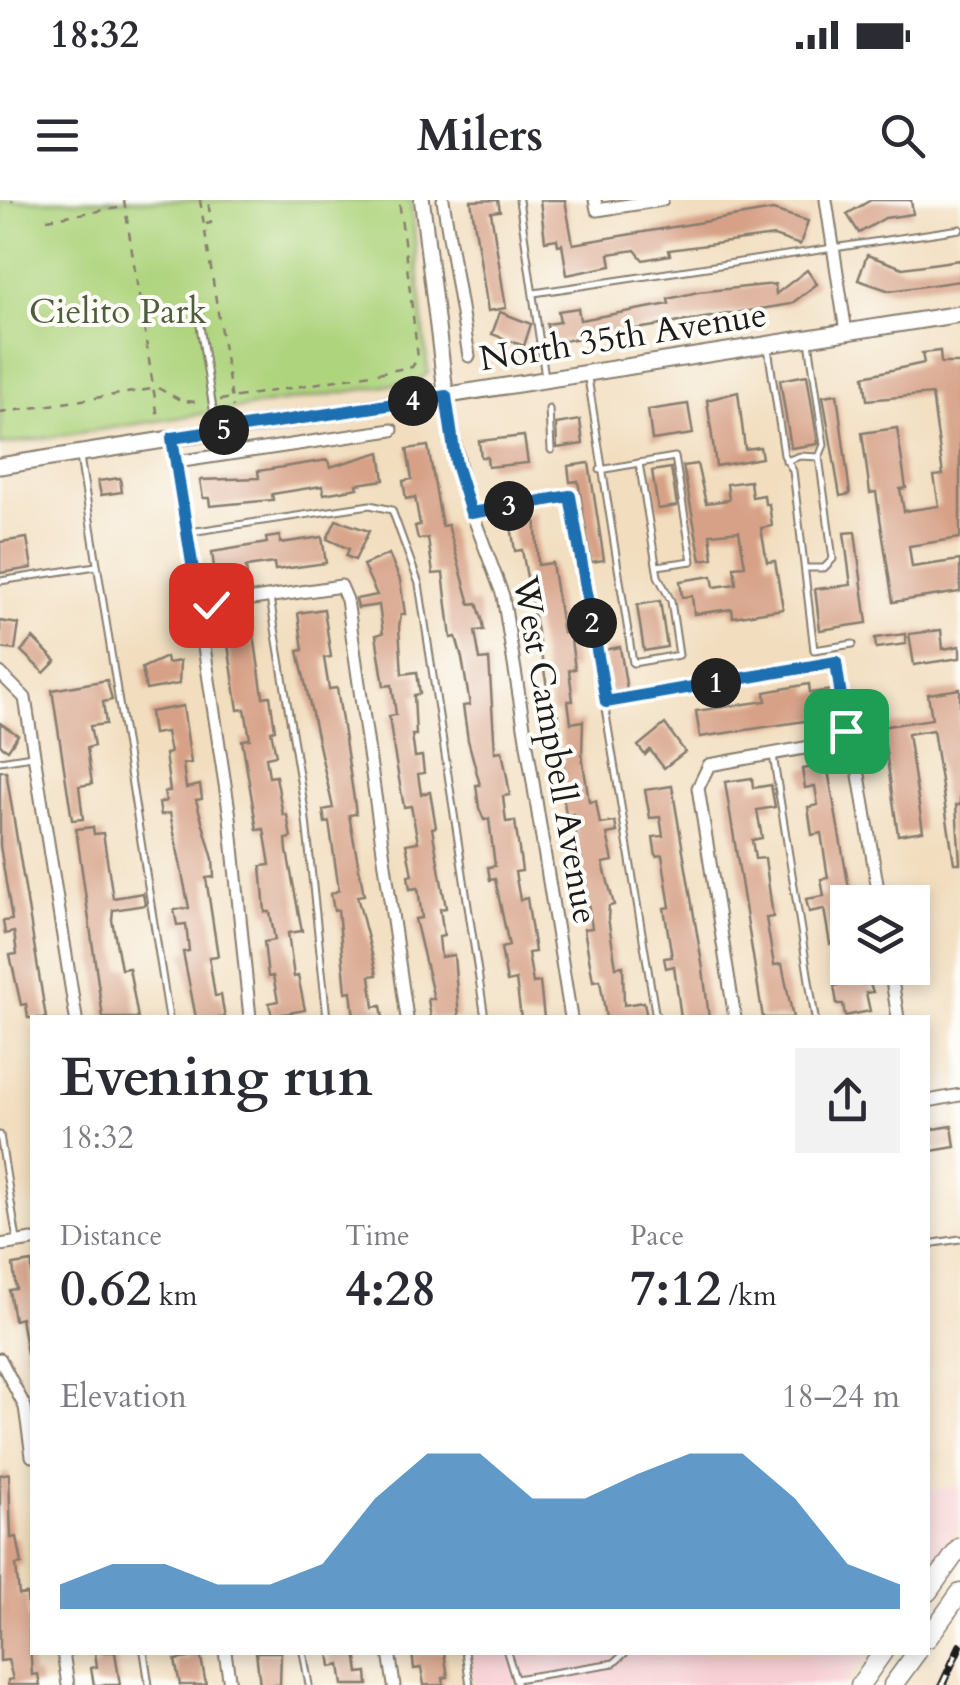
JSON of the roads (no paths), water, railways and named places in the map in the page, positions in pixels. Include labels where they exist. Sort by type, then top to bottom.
[{"type":"highway","points":[[930,1589],[960,1547]]},
{"type":"highway","points":[[930,1635],[960,1593]]},
{"type":"highway","points":[[860,1685],[881,1655]]},
{"type":"highway","points":[[893,1685],[914,1655]]},
{"type":"main road","name":"North 35th Avenue","points":[[0,466],[960,314]]},
{"type":"street","name":"West Campbell Avenue","points":[[422,200],[456,464],[503,596],[571,1015]]},
{"type":"street","points":[[443,200],[469,356]]},
{"type":"street","points":[[596,205],[662,200]]},
{"type":"street","points":[[826,200],[846,332]]},
{"type":"street","points":[[176,462],[392,430]]},
{"type":"street","points":[[172,438],[230,817],[250,1015]]},
{"type":"street","points":[[199,607],[341,586],[356,657],[407,1015]]},
{"type":"street","points":[[0,673],[26,698],[76,1015]]},
{"type":"street","points":[[735,1015],[698,788],[702,772],[715,761],[851,743],[877,885]]},
{"type":"street","points":[[893,985],[898,1015]]},
{"type":"street","points":[[930,1100],[960,1095]]},
{"type":"street","points":[[0,1245],[30,1240]]},
{"type":"street","points":[[0,1359],[25,1407],[30,1442]]},
{"type":"street","points":[[63,1655],[68,1685]]},
{"type":"street","points":[[225,1655],[230,1685]]},
{"type":"street","points":[[389,1655],[394,1685]]},
{"type":"lane","points":[[519,200],[545,380]]},
{"type":"lane","points":[[534,293],[960,230]]},
{"type":"lane","points":[[197,307],[217,431]]},
{"type":"lane","points":[[807,568],[824,568],[833,559],[819,457],[824,445],[808,338]]},
{"type":"lane","points":[[768,344],[786,461],[793,472],[814,650],[853,644]]},
{"type":"lane","points":[[587,373],[632,662],[679,655],[670,601],[656,566],[639,463]]},
{"type":"lane","points":[[549,409],[550,450]]},
{"type":"lane","points":[[80,453],[169,1015]]},
{"type":"lane","points":[[786,461],[800,456],[819,457]]},
{"type":"lane","points":[[600,470],[674,458],[692,561],[656,566]]},
{"type":"lane","points":[[471,513],[570,496],[656,1015]]},
{"type":"lane","points":[[187,533],[370,505],[392,510],[420,584],[485,1015]]},
{"type":"lane","points":[[0,581],[96,566]]},
{"type":"lane","points":[[270,595],[305,812],[328,1015]]},
{"type":"lane","points":[[606,702],[836,662],[851,743]]},
{"type":"lane","points":[[772,752],[815,1015]]},
{"type":"lane","points":[[0,761],[35,756]]},
{"type":"lane","points":[[0,1135],[18,1242]]},
{"type":"lane","points":[[930,1244],[960,1239]]},
{"type":"lane","points":[[144,1655],[149,1685]]},
{"type":"lane","points":[[304,1655],[309,1685]]},
{"type":"lane","points":[[465,1655],[470,1685]]},
{"type":"lane","points":[[508,1655],[517,1682],[614,1663],[623,1655]]},
{"type":"railway","points":[[942,1685],[960,1646]]},
{"type":"park label","name":"Cielito Park","points":[[118,312]]}]
